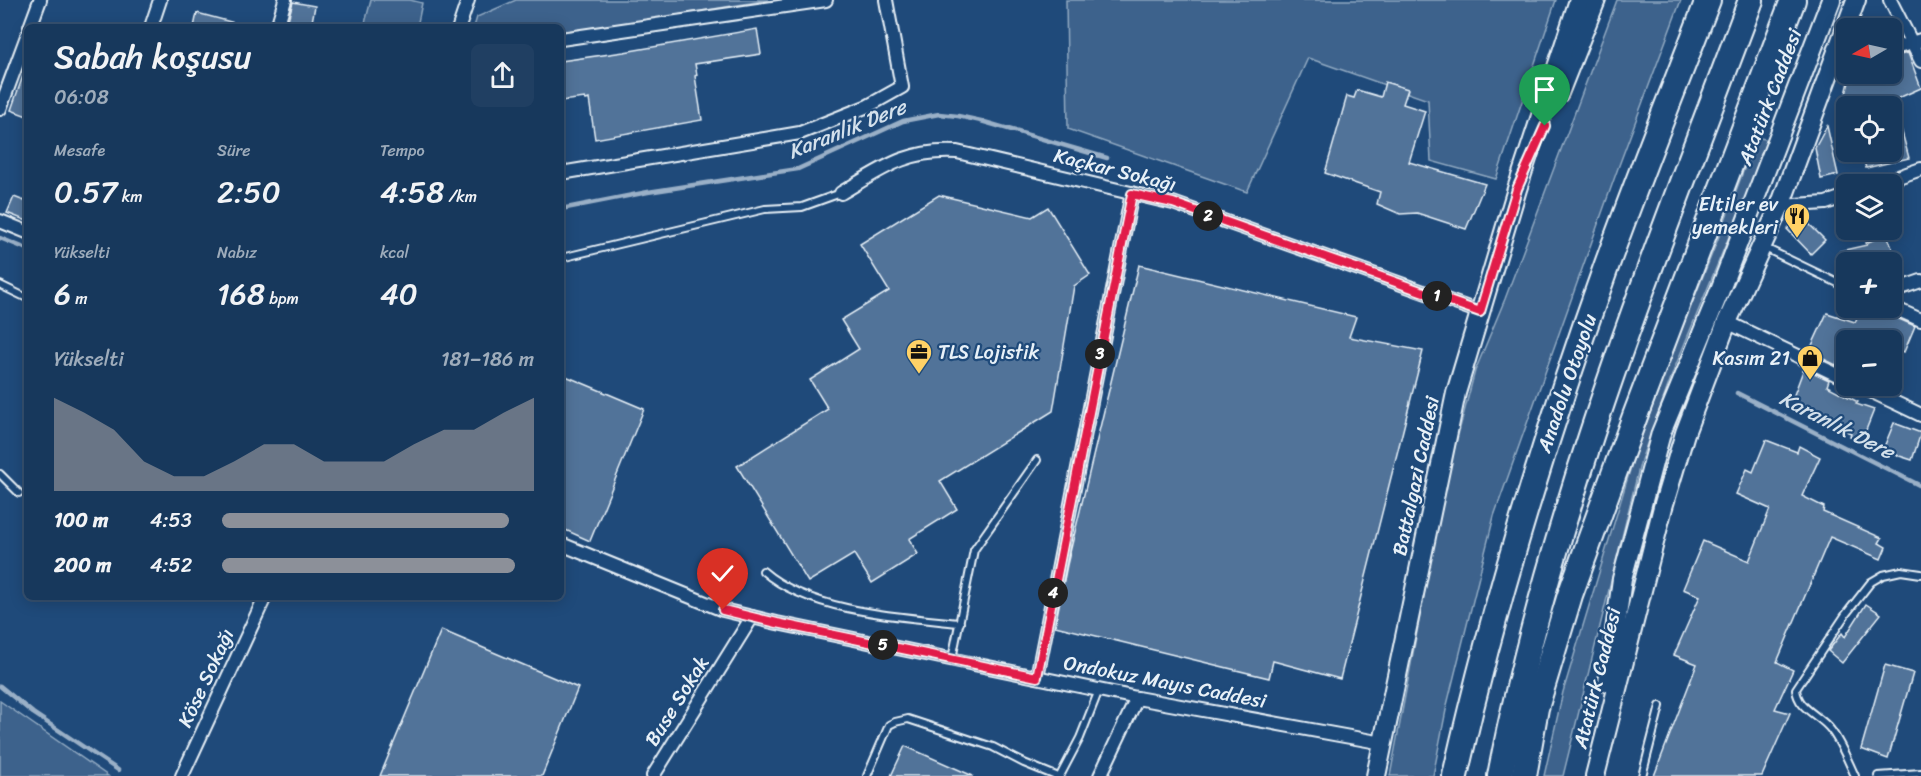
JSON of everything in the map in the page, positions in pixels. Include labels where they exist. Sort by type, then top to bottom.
[{"type":"highway","name":"Anadolu Otoyolu","points":[[1455,776],[1510,561],[1540,463],[1606,268],[1708,0]]},
{"type":"highway","name":"Anadolu Otoyolu","points":[[1500,776],[1546,581],[1575,488],[1632,316],[1751,0]]},
{"type":"highway","points":[[1524,776],[1536,708],[1570,595],[1635,416],[1793,0]]},
{"type":"main road","name":"Battalgazi Caddesi","points":[[1376,776],[1456,393],[1517,189],[1580,0]]},
{"type":"main road","name":"Battalgazi Caddesi","points":[[1517,189],[1572,64],[1596,0]]},
{"type":"main road","name":"Atatürk Caddesi","points":[[1596,775],[1622,579],[1661,433],[1720,290],[1831,0]]},
{"type":"main road","name":"Atatürk Caddesi","points":[[1851,18],[1856,0]]},
{"type":"main road","name":"Atatürk Caddesi","points":[[1596,775],[1671,473],[1727,322],[1780,206],[1836,64]]},
{"type":"street","points":[[31,24],[40,0]]},
{"type":"street","points":[[152,24],[160,0]]},
{"type":"street","points":[[278,24],[285,0]]},
{"type":"street","points":[[460,24],[468,0]]},
{"type":"street","points":[[564,39],[826,0]]},
{"type":"street","points":[[564,172],[800,133],[868,106],[902,87],[886,0]]},
{"type":"street","points":[[1890,0],[1917,42],[1921,61]]},
{"type":"street","points":[[1902,46],[1917,42]]},
{"type":"street","points":[[0,109],[24,44]]},
{"type":"street","name":"Kaçkar Sokağı","points":[[841,193],[897,160],[914,154],[943,151],[974,156],[1173,203],[1480,312]]},
{"type":"street","points":[[1902,176],[1921,169]]},
{"type":"street","points":[[1037,677],[1132,194]]},
{"type":"street","points":[[1780,206],[1826,203],[1836,200]]},
{"type":"street","points":[[0,221],[24,231]]},
{"type":"street","points":[[1902,288],[1921,281]]},
{"type":"street","points":[[1902,311],[1921,320]]},
{"type":"street","points":[[1727,322],[1836,374]]},
{"type":"street","points":[[1881,396],[1921,415]]},
{"type":"street","name":"Ondokuz Mayıs Caddesi","points":[[564,545],[723,610],[1137,698],[1383,743]]},
{"type":"street","name":"Köse Sokağı","points":[[182,776],[264,600]]},
{"type":"street","name":"Buse Sokak","points":[[653,776],[753,617]]},
{"type":"street","points":[[1100,776],[1137,698]]},
{"type":"lane","points":[[564,257],[765,209],[802,207],[841,193]]},
{"type":"lane","points":[[1761,246],[1836,282]]},
{"type":"lane","points":[[0,285],[24,297]]},
{"type":"lane","points":[[952,659],[974,550],[1037,460]]},
{"type":"lane","points":[[0,474],[19,493]]},
{"type":"lane","points":[[764,571],[787,588],[843,606],[885,615],[960,623]]},
{"type":"lane","points":[[1855,776],[1831,730],[1818,717],[1806,710],[1797,697],[1796,689],[1846,614],[1871,582],[1883,575],[1901,571],[1921,574]]},
{"type":"lane","points":[[1060,776],[1080,738],[1099,690]]},
{"type":"lane","points":[[1642,776],[1660,706]]},
{"type":"lane","points":[[867,776],[890,725],[908,719],[993,747],[1056,776]]},
{"type":"lane","points":[[1878,776],[1921,772]]},
{"type":"shaded area","points":[[371,0],[410,0],[422,3],[418,24],[365,24]]},
{"type":"shaded area","points":[[516,0],[768,0],[564,34],[564,24],[475,24],[477,17]]},
{"type":"shaded area","points":[[1066,0],[1556,0],[1496,179],[1431,161],[1428,100],[1308,58],[1247,192],[1068,129]]},
{"type":"shaded area","points":[[1617,0],[1681,0],[1618,168],[1494,516],[1447,705],[1433,776],[1390,776],[1444,488],[1475,371],[1505,299]]},
{"type":"shaded area","points":[[1756,137],[1769,140],[1675,367],[1641,460],[1563,776],[1544,776],[1563,692],[1634,457]]},
{"type":"shaded area","points":[[0,701],[108,776],[0,776]]},
{"type":"building","points":[[293,2],[315,6],[312,24],[287,24]]},
{"type":"building","points":[[197,13],[235,23],[235,24],[195,24]]},
{"type":"building","points":[[757,29],[761,54],[695,64],[702,120],[595,139],[589,99],[564,101],[564,61]]},
{"type":"building","points":[[1908,53],[1921,88],[1902,96],[1846,96],[1848,84],[1902,84],[1902,54]]},
{"type":"building","points":[[24,73],[24,115],[11,110]]},
{"type":"building","points":[[1385,82],[1408,89],[1403,104],[1425,111],[1409,162],[1485,184],[1466,229],[1417,213],[1400,214],[1377,204],[1380,192],[1325,173],[1347,96],[1354,98],[1357,90],[1381,97]]},
{"type":"building","points":[[1827,126],[1838,174],[1836,175],[1821,179],[1815,148]]},
{"type":"building","points":[[1902,132],[1909,158],[1902,160]]},
{"type":"building","points":[[1864,162],[1892,162],[1866,168]]},
{"type":"building","points":[[939,195],[1032,217],[1048,207],[1090,275],[1074,286],[1053,411],[940,481],[957,509],[909,539],[918,554],[872,583],[854,554],[808,582],[737,466],[828,409],[810,380],[859,349],[841,320],[889,291],[860,244]]},
{"type":"building","points":[[14,197],[24,201],[24,220],[7,213]]},
{"type":"building","points":[[1801,216],[1825,240],[1811,254],[1787,229]]},
{"type":"building","points":[[1873,240],[1889,240],[1893,252],[1840,252],[1867,245],[1866,243]]},
{"type":"building","points":[[1139,265],[1356,317],[1349,337],[1423,351],[1340,679],[1273,661],[1269,678],[1055,626],[1067,565]]},
{"type":"building","points":[[1827,313],[1836,316],[1836,318],[1855,322],[1857,318],[1897,318],[1915,326],[1904,352],[1902,351],[1902,330],[1836,330],[1836,365],[1809,352]]},
{"type":"building","points":[[1804,368],[1829,380],[1827,386],[1836,391],[1836,396],[1846,396],[1858,402],[1856,404],[1874,410],[1862,440],[1850,436],[1851,433],[1818,420],[1821,414],[1792,400]]},
{"type":"building","points":[[564,375],[644,409],[590,541],[564,529]]},
{"type":"building","points":[[1894,423],[1921,433],[1912,460],[1887,452],[1889,449],[1884,447]]},
{"type":"building","points":[[1766,440],[1797,452],[1799,446],[1820,457],[1802,496],[1824,507],[1823,512],[1882,538],[1879,543],[1886,547],[1881,559],[1830,537],[1777,662],[1793,670],[1775,709],[1790,713],[1762,776],[1654,776],[1697,664],[1674,655],[1700,596],[1683,589],[1703,541],[1749,561],[1770,509],[1736,494],[1747,469],[1753,472]]},
{"type":"building","points":[[1866,604],[1881,614],[1842,663],[1828,651],[1842,633],[1845,637]]},
{"type":"building","points":[[441,630],[578,688],[542,776],[380,776]]},
{"type":"building","points":[[1885,665],[1913,673],[1888,759],[1861,749]]},
{"type":"building","points":[[905,746],[973,776],[891,776]]},
{"type":"waterway","name":"Karanlık Dere","points":[[564,208],[648,192],[798,169],[903,121],[939,114],[981,121],[1107,158]]},
{"type":"waterway","name":"Karanlık Dere","points":[[0,238],[24,248]]},
{"type":"waterway","name":"Karanlık Dere","points":[[1737,393],[1921,486]]},
{"type":"waterway","points":[[0,686],[33,713],[118,770]]},
{"type":"place","name":"Eltiler ev yemekleri","points":[[1797,239]]},
{"type":"place","name":"TLS Lojistik","points":[[919,375]]},
{"type":"place","name":"Kasım 21","points":[[1810,381]]},
{"type":"route","points":[[723,610],[1037,677],[1132,194],[1173,203],[1480,312],[1517,189],[1545,126]]}]
